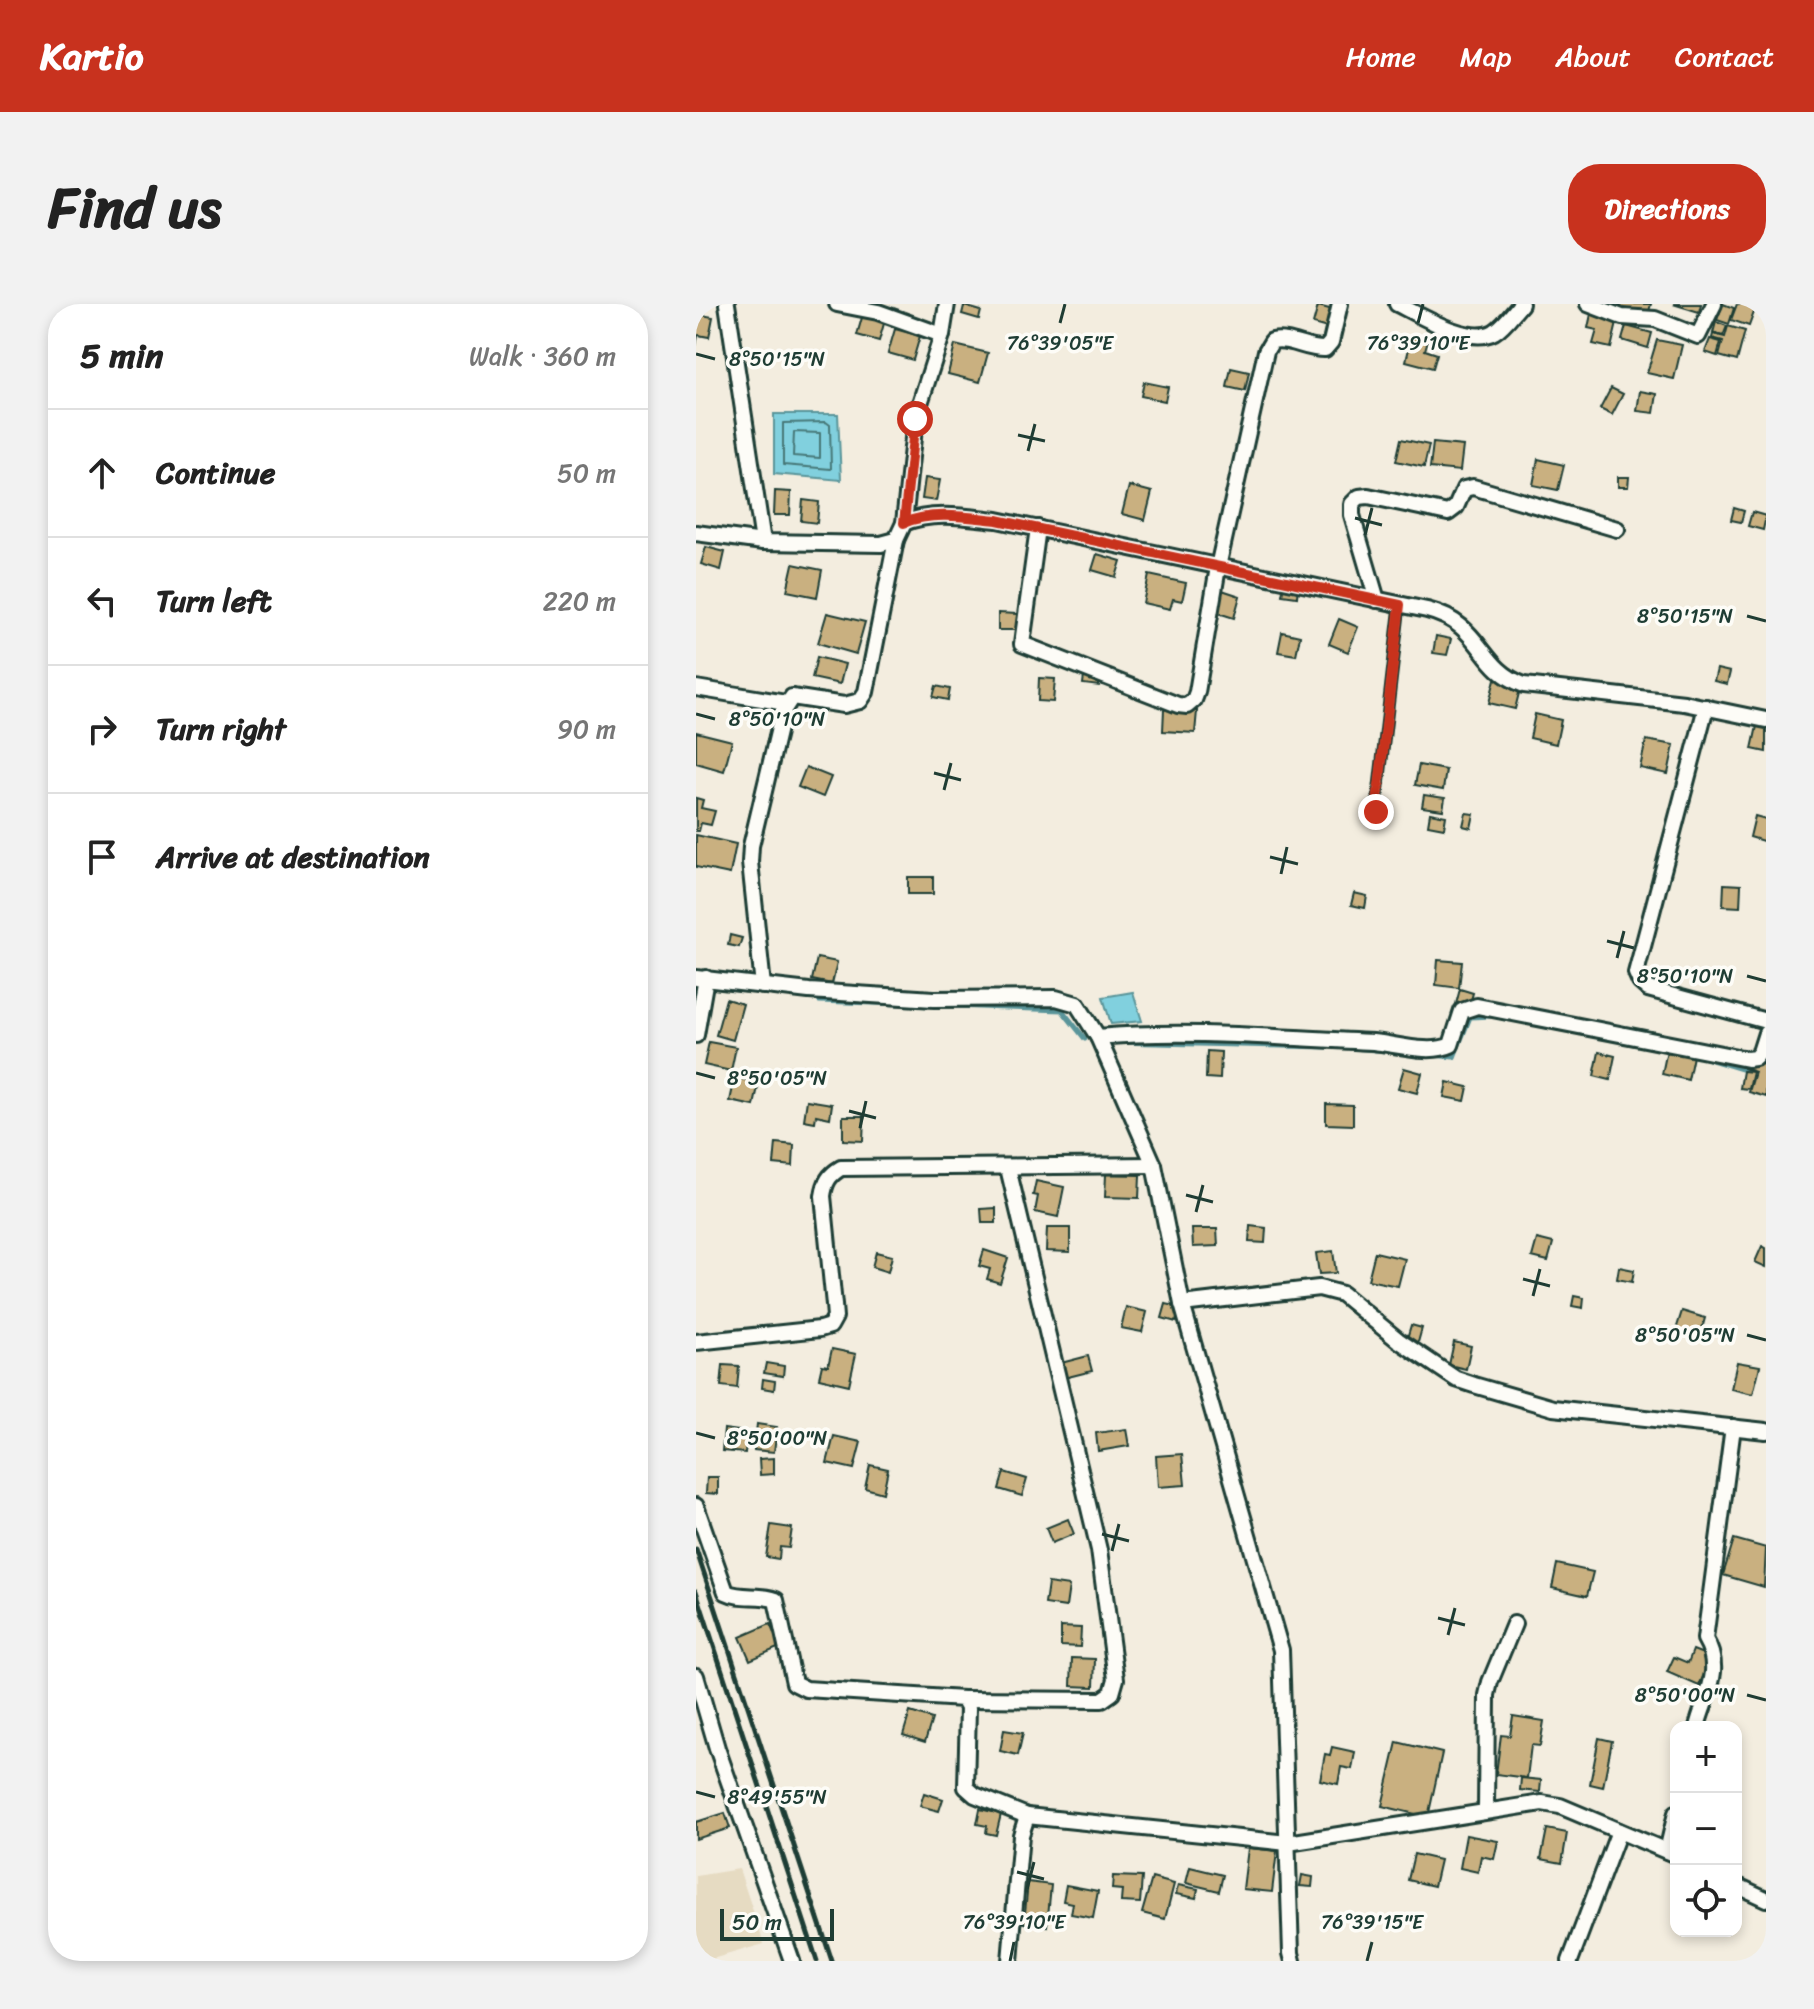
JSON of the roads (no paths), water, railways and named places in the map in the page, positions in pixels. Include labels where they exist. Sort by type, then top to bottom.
[{"type":"street","points":[[727,304],[763,542]]},
{"type":"street","points":[[837,304],[878,312],[942,335]]},
{"type":"street","points":[[763,986],[751,846],[786,703],[792,697],[802,697],[853,704],[860,701],[866,692],[896,540],[904,523],[915,419],[942,335],[947,304]]},
{"type":"street","points":[[1038,528],[1022,644],[1187,706],[1197,692],[1218,567],[1266,351],[1272,341],[1281,339],[1314,349],[1325,349],[1331,342],[1340,304]]},
{"type":"street","points":[[1397,304],[1474,336],[1497,331],[1521,304]]},
{"type":"street","points":[[1588,304],[1622,317],[1655,319],[1698,336],[1714,304]]},
{"type":"street","points":[[1655,319],[1662,304]]},
{"type":"street","points":[[1377,600],[1352,515],[1352,504],[1359,497],[1368,496],[1448,513],[1456,507],[1464,489],[1473,487],[1617,529]]},
{"type":"street","points":[[904,523],[918,517],[965,516],[1038,528],[1442,613],[1468,630],[1500,673],[1524,685],[1706,707],[1766,720]]},
{"type":"street","points":[[696,533],[763,542],[881,544],[896,540]]},
{"type":"street","points":[[696,688],[786,703]]},
{"type":"street","points":[[1706,707],[1636,973],[1648,989],[1766,1021]]},
{"type":"street","points":[[696,1035],[701,978],[763,986],[934,999],[1069,1000],[1077,1004],[1098,1037],[1154,1165],[1182,1304],[1281,1650],[1293,1961]]},
{"type":"street","points":[[1098,1037],[1161,1032],[1392,1043],[1442,1049],[1451,1045],[1462,1011],[1477,1006],[1747,1059],[1755,1058],[1760,1052],[1766,1033]]},
{"type":"street","points":[[696,1342],[830,1326],[835,1317],[823,1196],[831,1174],[841,1168],[1154,1165]]},
{"type":"street","points":[[696,1505],[726,1592],[736,1597],[766,1596],[776,1600],[794,1683],[806,1689],[963,1699],[1102,1700],[1112,1693],[1116,1679],[1099,1550],[1008,1168]]},
{"type":"street","points":[[1182,1304],[1319,1288],[1331,1290],[1342,1294],[1410,1348],[1456,1379],[1474,1385],[1553,1408],[1766,1431]]},
{"type":"street","points":[[1698,1721],[1714,1677],[1712,1651],[1705,1639],[1733,1427]]},
{"type":"street","points":[[1486,1811],[1487,1695],[1514,1624]]},
{"type":"street","points":[[696,1676],[717,1748],[792,1961]]},
{"type":"street","points":[[963,1699],[968,1708],[966,1787],[975,1795],[1027,1816],[1288,1843],[1542,1803],[1560,1806],[1670,1853]]},
{"type":"street","points":[[1010,1961],[1021,1835],[1027,1816]]},
{"type":"street","points":[[1570,1961],[1619,1831]]},
{"type":"street","points":[[1742,1888],[1766,1899]]},
{"type":"lane","points":[[1376,812],[1400,605]]},
{"type":"water","points":[[774,414],[838,414],[841,480],[774,474]]},
{"type":"water","points":[[1133,992],[1142,1021],[1111,1024],[1103,997]]},
{"type":"waterway","points":[[819,1001],[1062,1010],[1085,1039]]},
{"type":"waterway","points":[[1342,1047],[1454,1057],[1470,1017],[1492,1016]]},
{"type":"waterway","points":[[1114,1042],[1328,1047]]},
{"type":"waterway","points":[[1702,1057],[1752,1072],[1756,1067]]},
{"type":"railway","points":[[696,1549],[832,1961]]},
{"type":"railway","points":[[696,1591],[817,1961]]}]
